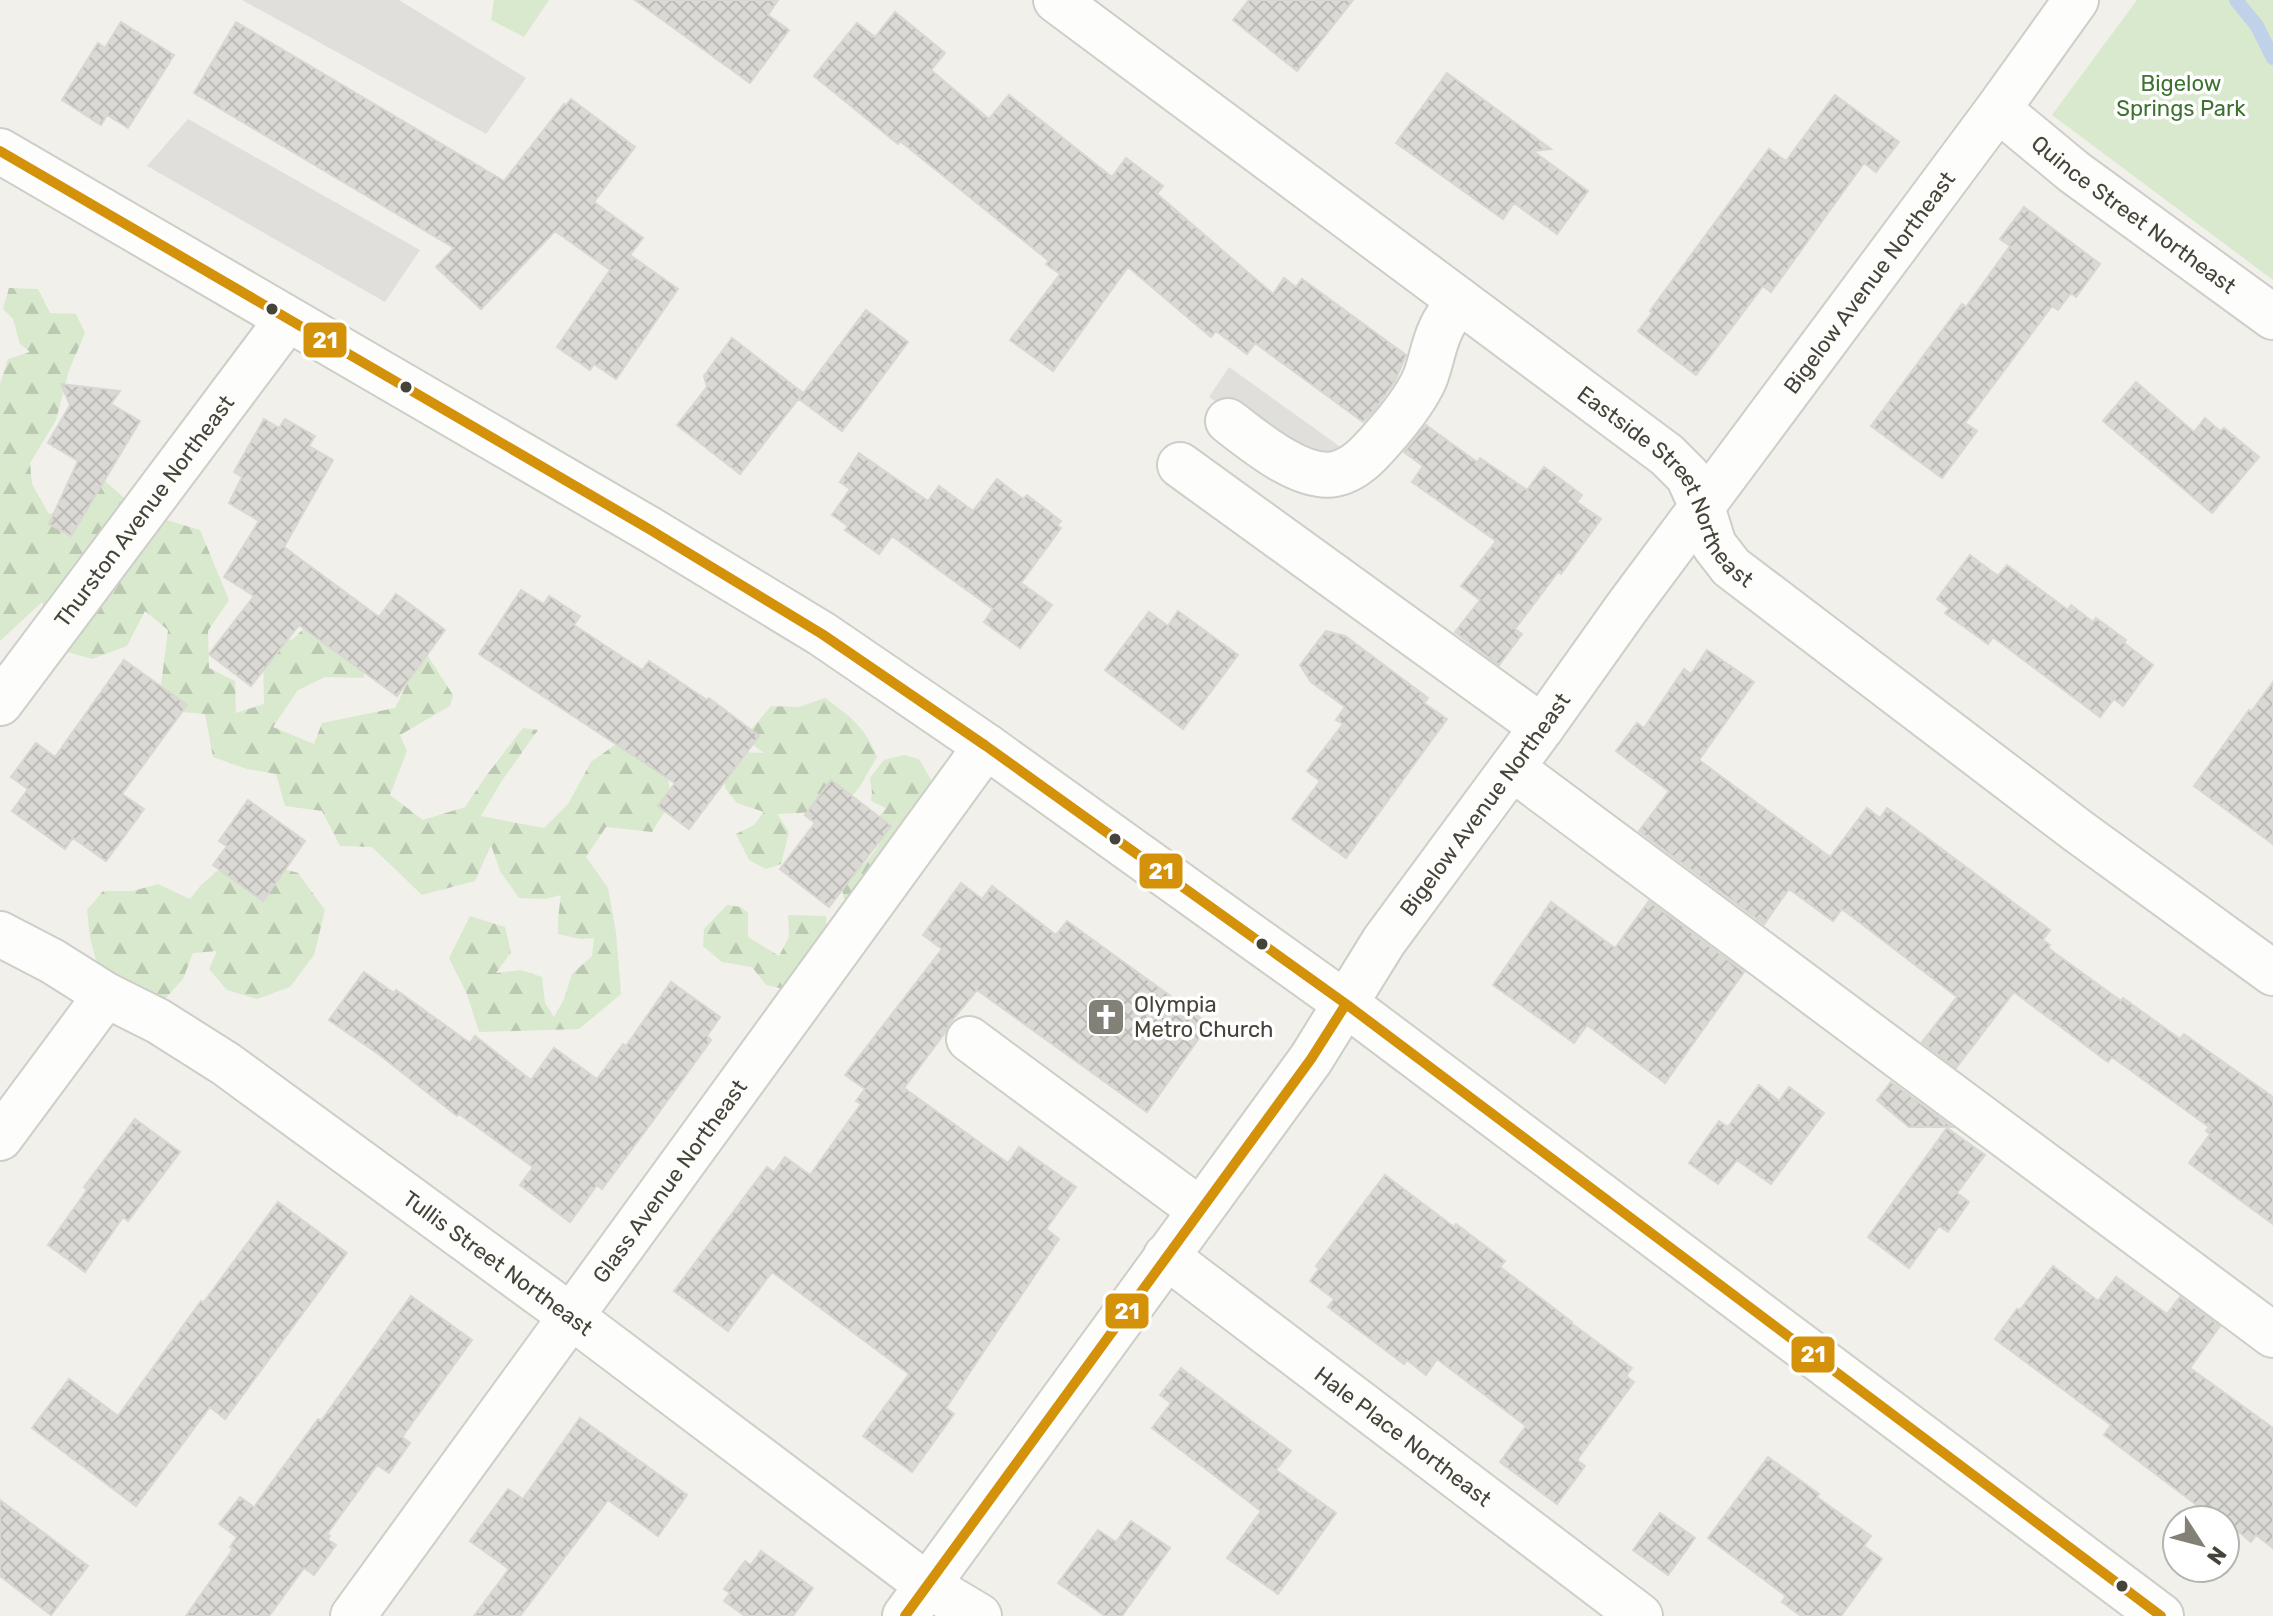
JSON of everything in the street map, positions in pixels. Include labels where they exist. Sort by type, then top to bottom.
[{"type":"street","name":"Eastside Street Northeast","points":[[1056,0],[1667,455],[1688,476],[1714,545],[1731,567],[2078,831],[2273,973]]},
{"type":"street","name":"Bigelow Avenue Northeast","points":[[916,1600],[1311,1059],[1384,941],[2076,0]]},
{"type":"street","name":"Quince Street Northeast","points":[[1998,109],[2074,172],[2273,317]]},
{"type":"street","points":[[0,151],[809,626],[986,746],[1346,1004],[2161,1616]]},
{"type":"street","points":[[1228,421],[1273,455],[1300,468],[1327,475],[1338,474],[1357,465],[1382,440],[1424,380],[1440,329],[1459,300]]},
{"type":"street","name":"Thurston Avenue Northeast","points":[[0,703],[287,320]]},
{"type":"street","points":[[1180,465],[1542,727]]},
{"type":"street","name":"Glass Avenue Northeast","points":[[353,1616],[986,746]]},
{"type":"street","points":[[1512,768],[2273,1335]]},
{"type":"street","name":"Tullis Street Northeast","points":[[0,934],[158,1021],[226,1064],[572,1317],[916,1600],[979,1616]]},
{"type":"street","points":[[0,1138],[106,995]]},
{"type":"street","points":[[969,1039],[1200,1210]]},
{"type":"street","name":"Hale Place Northeast","points":[[1166,1256],[1640,1616]]},
{"type":"green space","points":[[494,0],[549,0],[524,37],[491,20]]},
{"type":"green space","name":"Bigelow Springs Park","points":[[2137,0],[2273,0],[2273,280],[2052,115]]},
{"type":"green space","points":[[9,288],[38,289],[50,313],[76,314],[85,333],[69,370],[56,420],[30,463],[32,484],[49,514],[82,503],[104,480],[132,505],[163,519],[200,530],[229,600],[208,631],[209,668],[235,681],[236,713],[264,704],[263,647],[293,639],[325,608],[365,625],[364,678],[325,677],[298,690],[273,727],[314,744],[322,723],[395,708],[426,653],[453,695],[450,706],[400,735],[407,751],[390,795],[423,820],[465,807],[523,728],[538,730],[481,816],[544,828],[568,804],[591,762],[626,737],[666,763],[671,801],[652,832],[606,827],[586,857],[608,888],[616,932],[621,994],[579,1029],[479,1032],[467,994],[449,958],[470,916],[505,927],[511,952],[496,973],[521,970],[542,977],[545,1003],[554,1017],[572,974],[592,956],[594,938],[581,939],[558,934],[561,895],[545,899],[519,898],[500,871],[491,845],[475,881],[422,895],[372,847],[340,846],[322,811],[285,806],[276,774],[247,769],[213,757],[205,714],[182,712],[161,685],[168,630],[145,611],[127,646],[92,659],[54,648],[42,602],[0,641],[0,384],[8,359],[30,352],[20,344],[13,319],[3,309]]},
{"type":"green space","points":[[825,698],[856,723],[877,757],[859,788],[839,811],[777,814],[789,832],[781,864],[766,869],[749,860],[736,834],[754,825],[764,812],[737,803],[725,788],[724,768],[736,752],[764,753],[744,738],[771,706],[799,707]]},
{"type":"green space","points":[[904,755],[919,759],[931,780],[929,792],[852,901],[844,899],[842,889],[873,854],[881,839],[882,830],[876,820],[886,808],[871,801],[870,778],[884,760]]},
{"type":"green space","points":[[263,863],[298,873],[325,910],[314,955],[290,987],[257,999],[227,990],[209,969],[217,951],[193,953],[183,979],[164,1000],[100,975],[90,938],[87,910],[103,891],[133,891],[158,884],[190,899],[225,864]]},
{"type":"green space","points":[[727,905],[741,907],[748,913],[748,937],[779,956],[789,937],[788,915],[826,916],[827,940],[788,990],[766,985],[752,967],[722,962],[703,946],[704,929]]},
{"type":"shaded area","points":[[242,0],[399,0],[526,78],[486,134]]},
{"type":"shaded area","points":[[188,119],[420,250],[385,302],[147,166]]},
{"type":"shaded area","points":[[1229,367],[1342,448],[1322,476],[1209,397]]},
{"type":"building","points":[[635,0],[778,0],[768,15],[789,30],[750,83]]},
{"type":"building","points":[[1249,0],[1353,0],[1297,71],[1233,20]]},
{"type":"building","points":[[895,12],[945,53],[931,70],[989,119],[1009,95],[1112,177],[1126,158],[1163,186],[1157,194],[1273,294],[1284,278],[1296,287],[1302,279],[1406,355],[1395,381],[1375,409],[1363,422],[1255,343],[1247,354],[1216,331],[1211,337],[1128,267],[1053,371],[1010,340],[1060,274],[1046,264],[1049,261],[900,141],[898,144],[814,76],[857,23],[875,37]]},
{"type":"building","points":[[121,22],[174,55],[128,128],[107,115],[101,125],[62,100],[98,43],[105,48]]},
{"type":"building","points":[[236,22],[504,181],[571,99],[635,147],[594,202],[643,238],[630,255],[678,289],[616,379],[594,364],[590,370],[557,347],[610,270],[555,231],[481,309],[436,267],[454,248],[194,93]]},
{"type":"building","points":[[1447,73],[1551,149],[1533,151],[1588,191],[1557,234],[1514,203],[1503,219],[1396,143]]},
{"type":"building","points":[[1835,95],[1899,142],[1876,172],[1864,163],[1771,292],[1763,286],[1696,375],[1638,331],[1769,149],[1786,161]]},
{"type":"building","points":[[2024,207],[2100,264],[2076,297],[2071,293],[2058,310],[2052,306],[1965,423],[1977,431],[1942,478],[1871,426],[1962,304],[1966,307],[2010,246],[2000,239]]},
{"type":"building","points":[[866,310],[908,342],[842,431],[799,399]]},
{"type":"building","points":[[732,338],[803,393],[740,474],[677,425],[707,387],[704,376]]},
{"type":"building","points":[[2136,382],[2194,432],[2205,418],[2220,431],[2224,428],[2259,457],[2212,513],[2103,421]]},
{"type":"building","points":[[61,384],[120,391],[111,404],[140,421],[71,536],[49,524],[78,461],[48,443],[70,405]]},
{"type":"building","points":[[264,419],[279,428],[285,419],[315,436],[309,446],[333,460],[284,547],[379,617],[396,594],[445,630],[397,696],[299,625],[251,686],[209,654],[254,596],[224,577],[259,521],[229,503],[242,477],[234,472]]},
{"type":"building","points":[[1426,425],[1477,462],[1480,458],[1527,490],[1544,467],[1582,495],[1577,502],[1601,519],[1515,629],[1522,634],[1499,665],[1455,632],[1480,600],[1461,586],[1496,541],[1412,482],[1423,466],[1404,452]]},
{"type":"building","points":[[859,453],[928,501],[939,486],[973,511],[997,479],[1023,499],[1027,495],[1061,521],[1057,525],[1061,528],[1021,583],[1052,605],[1020,648],[984,622],[993,609],[892,536],[879,554],[845,530],[848,526],[832,515],[850,489],[840,482]]},
{"type":"building","points":[[1970,555],[1998,576],[2007,565],[2068,610],[2071,605],[2093,622],[2096,618],[2153,665],[2123,706],[2114,699],[2100,717],[1993,637],[1988,644],[1945,613],[1949,608],[1937,599]]},
{"type":"building","points":[[521,590],[544,604],[549,596],[580,616],[574,625],[642,670],[649,661],[707,700],[709,698],[759,736],[689,829],[658,806],[675,783],[479,654]]},
{"type":"building","points":[[1178,611],[1238,655],[1183,729],[1105,670],[1149,612],[1168,626]]},
{"type":"building","points":[[1326,631],[1345,636],[1428,698],[1424,703],[1447,719],[1346,858],[1292,819],[1320,781],[1307,771],[1343,724],[1336,720],[1345,707],[1311,682],[1300,665]]},
{"type":"building","points":[[1707,650],[1754,682],[1699,760],[1830,857],[1867,808],[1880,818],[1887,808],[2050,930],[2043,940],[2050,945],[2048,948],[2121,1001],[2123,998],[2180,1039],[2184,1034],[2273,1097],[2273,1224],[2189,1163],[2210,1134],[2206,1131],[2209,1127],[2112,1057],[2108,1062],[2014,992],[1956,1068],[1922,1042],[1957,997],[1842,909],[1833,921],[1789,889],[1764,924],[1639,831],[1669,791],[1616,751],[1637,723],[1644,728],[1684,669],[1691,674]]},
{"type":"building","points":[[124,660],[187,705],[122,794],[144,809],[106,861],[73,838],[65,849],[12,811],[28,789],[11,777],[36,743],[55,757]]},
{"type":"building","points":[[2273,682],[2273,844],[2194,786]]},
{"type":"building","points":[[831,780],[891,826],[829,907],[780,869],[815,823],[805,815]]},
{"type":"building","points":[[248,800],[305,841],[263,901],[213,865],[227,846],[219,841]]},
{"type":"building","points":[[961,883],[982,899],[992,886],[1056,935],[1067,921],[1209,1024],[1147,1112],[977,990],[904,1088],[1008,1163],[1019,1147],[1076,1187],[1046,1229],[1059,1239],[946,1408],[954,1414],[912,1472],[863,1436],[909,1374],[772,1272],[728,1331],[674,1291],[767,1167],[774,1172],[785,1157],[810,1175],[861,1104],[856,1101],[865,1089],[845,1075],[942,949],[923,935]]},
{"type":"building","points":[[1649,901],[1744,972],[1665,1083],[1587,1025],[1574,1043],[1493,985],[1551,902],[1615,948]]},
{"type":"building","points":[[364,972],[394,993],[396,990],[470,1043],[475,1036],[531,1080],[554,1048],[597,1079],[623,1044],[626,1046],[671,982],[720,1017],[707,1036],[711,1040],[652,1122],[602,1189],[597,1185],[570,1222],[520,1185],[533,1167],[459,1114],[457,1116],[329,1020]]},
{"type":"building","points":[[1891,1082],[1952,1127],[1909,1127],[1877,1100]]},
{"type":"building","points":[[1759,1085],[1779,1101],[1789,1087],[1824,1113],[1771,1184],[1737,1160],[1718,1184],[1689,1163],[1719,1121],[1728,1127]]},
{"type":"building","points":[[135,1119],[180,1152],[128,1221],[123,1217],[85,1272],[48,1245],[87,1190],[84,1187]]},
{"type":"building","points":[[1947,1128],[1985,1155],[1957,1193],[1969,1202],[1948,1232],[1939,1226],[1909,1268],[1868,1237]]},
{"type":"building","points":[[1385,1175],[1505,1261],[1500,1267],[1632,1368],[1626,1376],[1634,1382],[1577,1460],[1585,1466],[1557,1504],[1500,1462],[1526,1426],[1437,1359],[1426,1375],[1407,1360],[1404,1364],[1328,1307],[1334,1299],[1310,1281],[1319,1269],[1316,1266]]},
{"type":"building","points":[[278,1202],[347,1253],[225,1419],[210,1407],[136,1506],[32,1428],[69,1379],[118,1416]]},
{"type":"building","points":[[2053,1266],[2098,1301],[2116,1277],[2167,1314],[2180,1297],[2220,1326],[2190,1368],[2273,1428],[2273,1548],[2256,1535],[2251,1542],[2241,1534],[2241,1504],[2195,1504],[2104,1435],[2111,1425],[1995,1339],[2017,1309],[2020,1310]]},
{"type":"building","points":[[411,1296],[472,1340],[402,1437],[410,1443],[389,1473],[377,1465],[327,1534],[330,1536],[327,1539],[336,1545],[314,1575],[304,1568],[269,1616],[186,1616],[233,1549],[230,1547],[237,1537],[219,1524],[240,1497],[254,1507],[318,1419],[321,1421]]},
{"type":"building","points":[[1181,1368],[1291,1451],[1276,1470],[1336,1513],[1278,1594],[1227,1558],[1261,1511],[1152,1428],[1171,1403],[1160,1395]]},
{"type":"building","points":[[580,1418],[687,1495],[658,1536],[608,1500],[520,1616],[474,1616],[509,1569],[470,1541],[508,1489],[523,1499]]},
{"type":"building","points":[[1768,1457],[1871,1536],[1864,1546],[1882,1559],[1841,1616],[1801,1616],[1782,1602],[1786,1596],[1708,1538]]},
{"type":"building","points":[[0,1500],[88,1566],[51,1615],[0,1576]]},
{"type":"building","points":[[1660,1513],[1695,1538],[1668,1575],[1633,1550]]},
{"type":"building","points":[[1131,1521],[1170,1548],[1122,1616],[1105,1616],[1058,1583],[1098,1530],[1116,1542]]},
{"type":"building","points":[[761,1551],[813,1588],[793,1616],[745,1616],[724,1601],[730,1593],[724,1589],[745,1561],[751,1565]]},
{"type":"waterway","points":[[2236,0],[2257,26],[2273,58]]},
{"type":"transit line","name":"21","points":[[0,151],[649,529],[822,634],[986,746],[1346,1004],[2161,1616]]},
{"type":"transit line","name":"21","points":[[905,1616],[1311,1059],[1346,1004]]},
{"type":"place","name":"Olympia Metro Church","points":[[1106,1017]]}]
